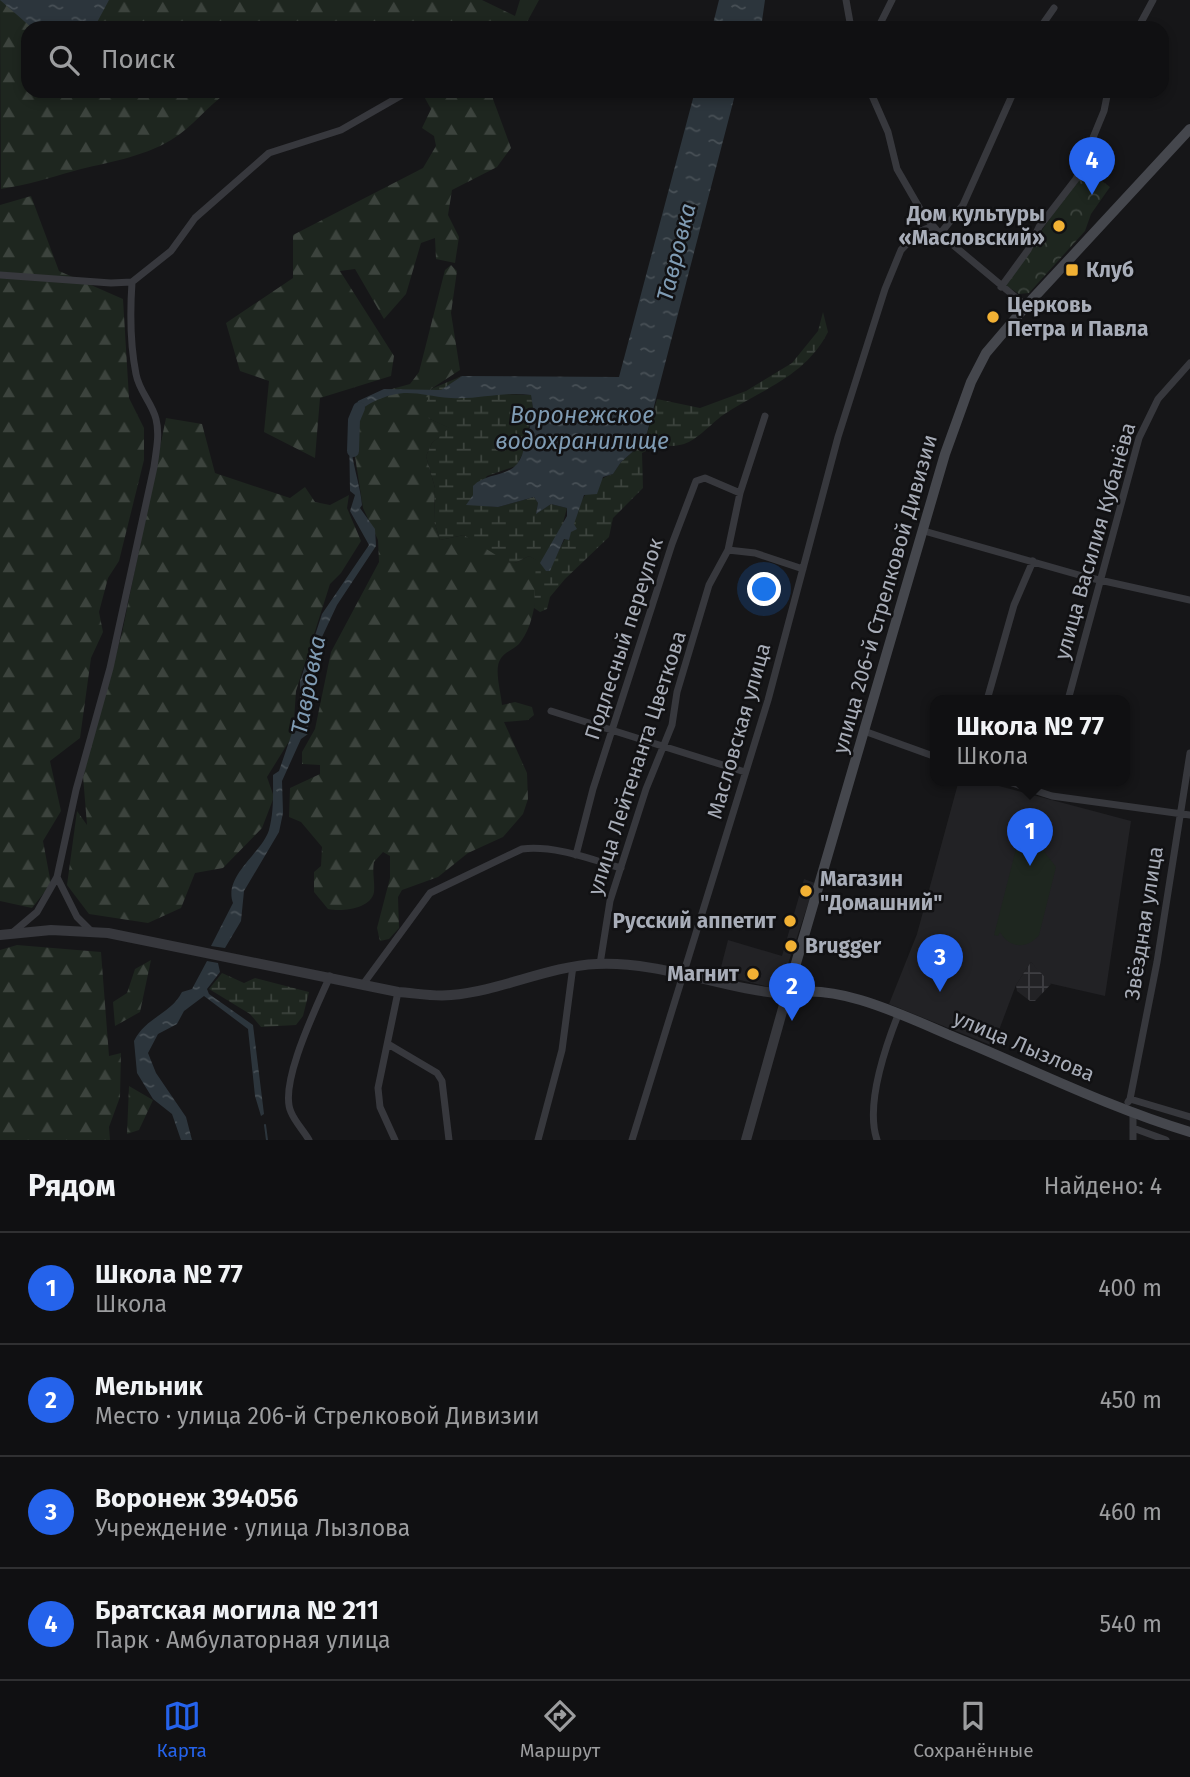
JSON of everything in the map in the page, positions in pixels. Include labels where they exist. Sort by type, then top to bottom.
[{"type":"main road","name":"улица 206-й Стрелковой Дивизии","points":[[787,994],[945,454],[971,382],[986,353],[1026,306],[1190,129]]},
{"type":"main road","name":"улица Лызлова","points":[[787,994],[814,990],[898,1014],[1190,1132]]},
{"type":"street","points":[[846,0],[850,21]]},
{"type":"street","points":[[882,21],[892,0]]},
{"type":"street","points":[[1142,21],[1153,0]]},
{"type":"street","points":[[1046,21],[1054,8]]},
{"type":"street","points":[[0,275],[111,283],[132,282],[171,251],[195,218],[269,153],[341,130],[397,98]]},
{"type":"street","points":[[873,98],[888,132],[897,169],[912,198],[940,234],[1026,306]]},
{"type":"street","points":[[940,234],[963,205],[1011,98]]},
{"type":"street","points":[[1001,286],[1028,250],[1039,227],[1076,178],[1104,111],[1107,98]]},
{"type":"street","name":"Масловская улица","points":[[632,1140],[745,772],[838,436],[893,265],[901,250],[918,232],[933,226]]},
{"type":"street","points":[[11,934],[37,912],[57,877],[76,790],[110,668],[158,442],[155,416],[143,397],[136,376],[132,348],[132,282]]},
{"type":"street","name":"улица Василия Кубанёва","points":[[1069,695],[1139,438],[1158,400],[1190,363]]},
{"type":"street","name":"улица Лейтенанта Цветкова","points":[[600,964],[605,919],[646,789],[665,745],[677,692],[709,585],[728,550],[740,493],[765,416]]},
{"type":"street","name":"Подлесный переулок","points":[[576,855],[593,789],[614,732],[672,544],[696,481],[705,478],[740,493]]},
{"type":"street","points":[[924,531],[1099,579],[1190,600]]},
{"type":"street","points":[[728,550],[755,553],[803,569]]},
{"type":"street","points":[[988,695],[1014,605],[1033,561]]},
{"type":"street","points":[[551,711],[745,772]]},
{"type":"street","points":[[864,731],[930,755]]},
{"type":"street","name":"Звёздная улица","points":[[1133,1140],[1129,1106],[1157,962],[1190,752]]},
{"type":"street","points":[[1021,786],[1052,796],[1190,815]]},
{"type":"street","points":[[364,983],[417,908],[440,886],[522,849],[534,847],[621,867]]},
{"type":"street","points":[[57,877],[77,917],[92,932]]},
{"type":"street","name":"улица Лызлова","points":[[0,935],[92,932],[259,962],[398,992],[450,996],[573,967],[600,964],[683,975],[763,992],[787,994]]},
{"type":"street","points":[[538,1140],[562,1050],[573,967]]},
{"type":"street","points":[[309,1140],[291,1112],[289,1088],[307,1023],[330,976]]},
{"type":"street","points":[[395,1140],[380,1107],[378,1088],[398,992]]},
{"type":"street","name":"улица 206-й Стрелковой Дивизии","points":[[746,1140],[787,994]]},
{"type":"street","points":[[877,1140],[874,1123],[878,1077],[898,1014]]},
{"type":"street","points":[[388,1045],[437,1073],[442,1081],[449,1140]]},
{"type":"street","points":[[1129,1106],[1190,1118]]},
{"type":"street","points":[[1133,1128],[1166,1140]]},
{"type":"shaded area","points":[[957,786],[999,786],[1131,821],[1105,996],[1048,983],[1031,962],[1016,985],[993,1046],[889,1004],[917,934]]},
{"type":"shaded area","points":[[804,879],[815,883],[783,979],[769,987],[719,975],[728,940],[782,956]]},
{"type":"shaded area","points":[[1031,962],[1051,984],[1035,1001],[1030,1001],[1017,991],[1016,985]]},
{"type":"green space","points":[[0,0],[482,0],[515,16],[520,0],[539,0],[528,21],[21,21],[21,98],[220,98],[186,129],[148,151],[1,189]]},
{"type":"green space","points":[[425,98],[493,98],[511,148],[497,167],[452,190],[448,215],[459,237],[455,263],[436,259],[435,238],[421,243],[406,294],[384,319],[355,269],[340,271],[394,356],[391,376],[320,398],[315,458],[264,432],[269,381],[240,371],[226,323],[293,278],[293,235],[423,168],[436,146],[434,136],[422,128],[431,109]]},
{"type":"green space","points":[[1084,168],[1110,187],[1091,214],[1085,231],[1029,293],[1019,294],[1005,285]]},
{"type":"green space","points":[[31,196],[59,271],[123,299],[129,398],[144,428],[144,460],[119,561],[108,578],[99,612],[103,632],[91,658],[80,738],[50,761],[61,811],[43,841],[51,884],[32,908],[0,901],[0,205]]},
{"type":"green space","points":[[451,265],[457,271],[451,313],[460,370],[431,389],[428,418],[450,428],[432,443],[426,456],[435,488],[434,521],[440,540],[464,535],[515,563],[529,556],[537,560],[533,615],[519,644],[499,662],[498,672],[502,705],[515,702],[532,707],[534,715],[528,720],[504,722],[527,773],[528,799],[523,814],[503,837],[468,853],[438,877],[402,890],[398,897],[399,928],[389,939],[380,941],[377,928],[390,878],[390,856],[383,852],[374,862],[374,892],[368,902],[348,909],[328,909],[314,892],[314,872],[321,866],[322,847],[301,822],[289,817],[290,788],[320,774],[320,765],[302,764],[302,752],[315,729],[331,652],[379,562],[378,540],[363,508],[354,450],[355,421],[363,407],[381,392],[410,384],[419,372],[445,270]]},
{"type":"green space","points":[[823,312],[828,332],[795,371],[723,415],[689,442],[642,453],[643,488],[613,518],[609,537],[550,597],[547,609],[540,612],[534,608],[536,560],[529,556],[515,563],[507,562],[464,535],[440,540],[434,521],[435,488],[426,456],[432,443],[449,428],[428,418],[423,412],[431,389],[462,376],[439,392],[531,395],[533,408],[523,453],[516,466],[487,476],[467,504],[498,507],[534,497],[538,503],[536,513],[551,504],[567,508],[552,563],[565,539],[569,540],[577,509],[588,491],[603,478],[613,474],[621,462],[645,441],[657,399],[700,408],[746,391],[792,363],[818,331]]},
{"type":"green space","points":[[166,418],[202,424],[215,473],[290,498],[305,487],[315,502],[330,505],[349,495],[347,508],[361,541],[341,573],[330,584],[296,691],[293,735],[267,777],[274,797],[262,828],[223,868],[195,873],[181,908],[148,923],[89,914],[67,885],[77,811],[87,825],[83,776],[122,633]]},
{"type":"green space","points":[[1017,845],[1023,847],[1022,852],[1043,850],[1056,867],[1039,935],[1024,945],[1013,944],[1000,932],[998,936],[994,935]]},
{"type":"green space","points":[[17,945],[101,952],[109,1056],[121,1053],[120,1097],[109,1127],[110,1140],[0,1140],[0,950]]},
{"type":"green space","points":[[151,960],[140,1012],[115,1026],[113,1002],[127,993],[135,969]]},
{"type":"green space","points":[[222,973],[244,983],[255,978],[309,992],[303,1016],[296,1025],[261,1027],[250,1014],[209,989]]},
{"type":"green space","points":[[129,1086],[153,1100],[139,1130],[127,1134]]},
{"type":"water","points":[[0,0],[109,0],[98,21],[24,21]]},
{"type":"water","points":[[719,0],[765,0],[762,21],[714,21]]},
{"type":"water","name":"Воронежское водохранилище","points":[[693,98],[734,98],[645,441],[621,462],[613,474],[603,477],[597,494],[584,495],[574,524],[577,529],[571,532],[569,540],[564,539],[550,571],[546,571],[540,563],[567,516],[567,508],[551,504],[536,514],[538,503],[534,497],[498,507],[466,505],[473,495],[473,486],[483,479],[507,471],[520,460],[530,427],[525,419],[533,408],[531,395],[461,398],[395,394],[373,402],[362,409],[354,420],[351,440],[361,495],[360,508],[375,529],[376,546],[337,605],[315,652],[309,681],[308,734],[301,739],[282,781],[283,813],[279,832],[244,891],[241,921],[225,948],[211,946],[233,903],[233,883],[269,830],[273,775],[279,771],[292,733],[300,724],[300,681],[322,614],[369,545],[350,511],[355,495],[350,491],[349,430],[358,401],[384,389],[441,390],[462,376],[619,377]]},
{"type":"water","points":[[207,961],[218,963],[220,972],[207,989],[209,994],[253,1025],[264,1114],[261,1116],[255,1096],[248,1029],[204,996],[184,1011],[177,1024],[158,1034],[148,1053],[156,1073],[186,1117],[192,1140],[181,1140],[172,1114],[153,1099],[137,1073],[134,1041],[145,1026],[172,1006],[182,992],[192,989]]},
{"type":"waterway","name":"Тавровка","points":[[353,451],[354,420],[359,408]]},
{"type":"waterway","points":[[265,1125],[267,1140]]},
{"type":"place","name":"Братская могила № 211","points":[[1092,195]]},
{"type":"place","name":"Дом культуры «Масловский»","points":[[1059,226]]},
{"type":"place","name":"Клуб","points":[[1072,270]]},
{"type":"place","name":"Церковь Петра и Павла","points":[[993,317]]},
{"type":"place","name":"Школа № 77","points":[[1030,866]]},
{"type":"place","name":"Магазин \"Домашний\"","points":[[806,891]]},
{"type":"place","name":"Русский аппетит","points":[[790,921]]},
{"type":"place","name":"Brugger","points":[[791,946]]},
{"type":"place","name":"Магнит","points":[[753,974]]},
{"type":"place","name":"Воронеж 394056","points":[[940,992]]},
{"type":"place","name":"Мельник","points":[[792,1021]]}]
